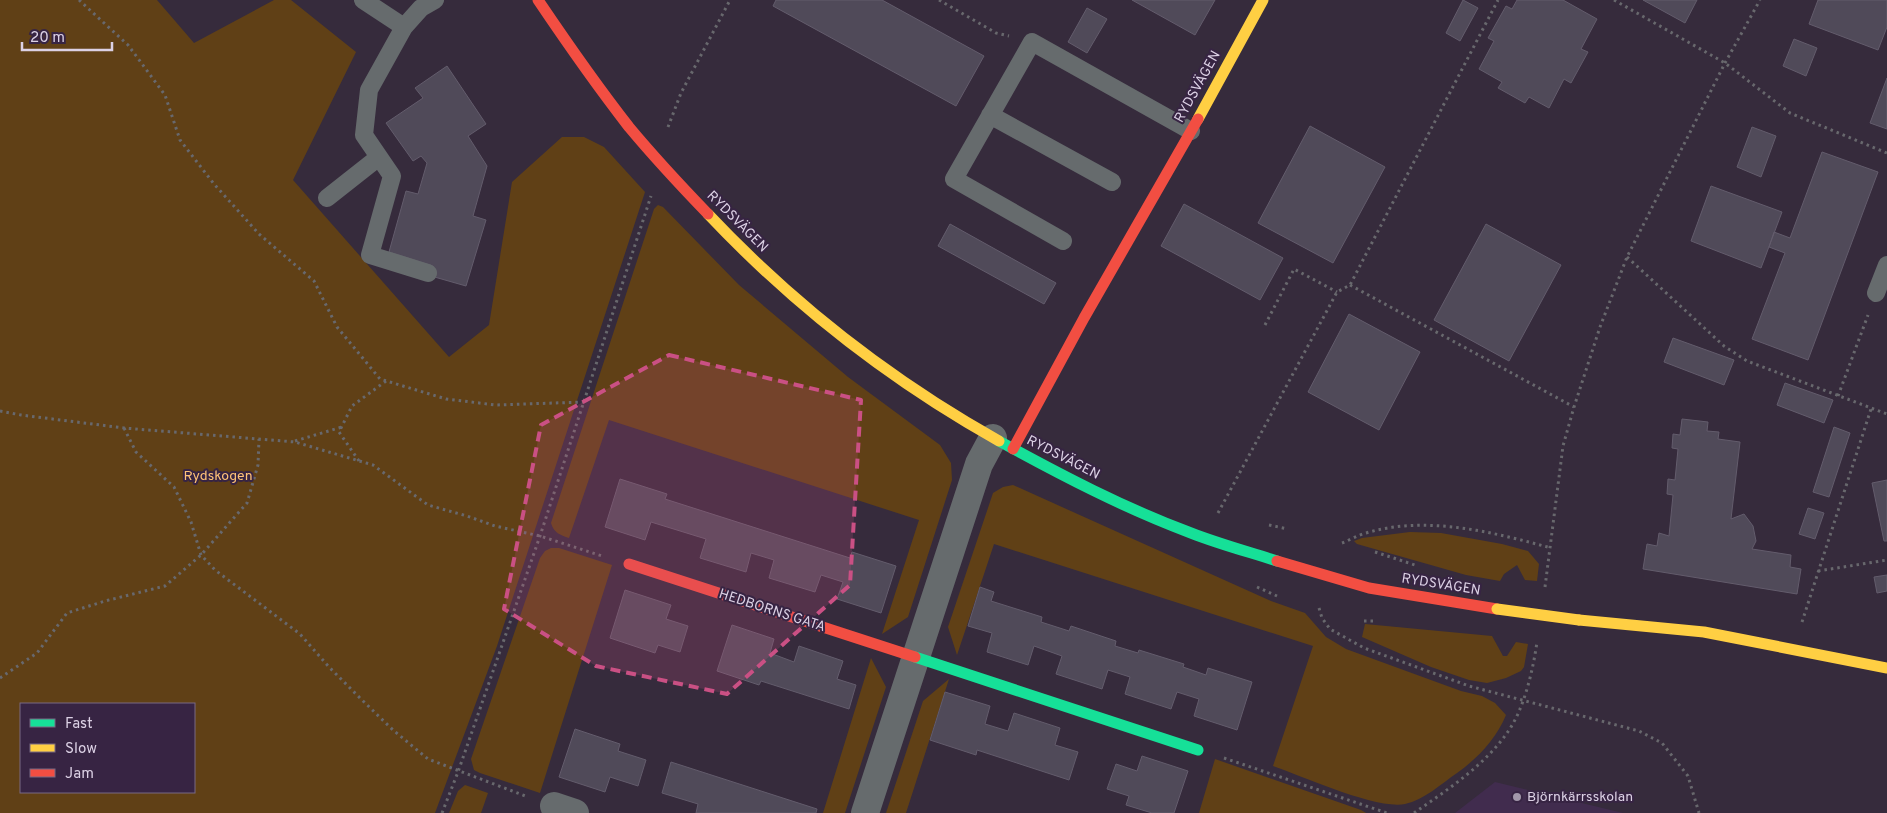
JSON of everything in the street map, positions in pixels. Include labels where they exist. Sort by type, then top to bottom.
[{"type":"street","name":"RYDSVÄGEN","points":[[538,0],[584,67],[660,162],[710,217],[759,265],[808,309],[884,368],[1003,444],[1072,481],[1205,538],[1369,588],[1579,620],[1704,632],[1887,668]]},
{"type":"street","name":"RYDSVÄGEN","points":[[1003,444],[1079,326],[1191,131],[1263,0]]},
{"type":"street","points":[[865,813],[979,464],[1003,444]]},
{"type":"street","name":"HEDBORNS GATA","points":[[628,564],[1198,750]]},
{"type":"lane","points":[[363,0],[404,27]]},
{"type":"lane","points":[[428,273],[370,255],[392,176],[364,136],[369,90],[404,27],[421,8],[435,0]]},
{"type":"lane","points":[[1063,241],[954,179],[1032,42],[1191,131]]},
{"type":"lane","points":[[990,115],[1112,182]]},
{"type":"lane","points":[[326,198],[379,157]]},
{"type":"lane","points":[[1876,293],[1887,265]]},
{"type":"path","points":[[79,0],[128,45],[165,95],[180,140],[214,184],[260,234],[314,281],[337,328],[380,379],[446,399],[496,405],[583,402]]},
{"type":"path","points":[[442,813],[540,536],[653,190],[666,133],[681,93],[730,0]]},
{"type":"path","points":[[939,0],[996,33],[1032,42]]},
{"type":"path","points":[[1218,514],[1337,292],[1350,284],[1498,0]]},
{"type":"path","points":[[1614,0],[1725,64],[1790,113],[1887,152]]},
{"type":"path","points":[[1544,594],[1563,446],[1600,327],[1627,257],[1725,64],[1760,0]]},
{"type":"path","points":[[1627,257],[1724,346],[1747,361],[1887,414]]},
{"type":"path","points":[[1265,325],[1294,269],[1337,292]]},
{"type":"path","points":[[1350,284],[1574,407]]},
{"type":"path","points":[[1838,396],[1876,293]]},
{"type":"path","points":[[359,461],[339,432],[352,406],[386,381]]},
{"type":"path","points":[[1794,649],[1871,409]]},
{"type":"path","points":[[0,411],[124,428],[295,442],[373,466],[428,505],[495,526],[540,536],[628,564]]},
{"type":"path","points":[[295,442],[342,427]]},
{"type":"path","points":[[124,428],[136,452],[174,487],[192,522],[201,555],[215,570],[300,634],[329,667],[393,730],[428,759],[458,772],[564,810]]},
{"type":"path","points":[[0,678],[37,653],[67,613],[105,601],[166,586],[201,555],[247,502],[258,465],[260,439]]},
{"type":"path","points":[[1210,511],[1227,516]]},
{"type":"path","points":[[1262,524],[1288,530]]},
{"type":"path","points":[[1342,543],[1366,533],[1403,526],[1429,526],[1452,527],[1508,537],[1551,548]]},
{"type":"path","points":[[1818,571],[1887,560]]},
{"type":"path","points":[[1318,608],[1330,629],[1364,648],[1469,686],[1639,731],[1662,744],[1688,776],[1700,813]]},
{"type":"path","points":[[1414,813],[1488,758],[1508,732],[1523,700],[1537,641]]},
{"type":"path","points":[[1198,750],[1387,813]]},
{"type":"highlighted area","points":[[669,355],[861,400],[850,585],[727,694],[596,666],[504,609],[541,425]]},
{"type":"shaded area","name":"Björnkärrsskolan","points":[[1495,782],[1623,813],[1455,813]]},
{"type":"green space","name":"Rydskogen","points":[[0,0],[157,0],[194,43],[274,0],[291,0],[356,52],[293,180],[449,357],[489,325],[512,182],[562,137],[584,137],[604,147],[645,192],[497,646],[435,813],[0,813]]},
{"type":"green space","points":[[658,205],[663,207],[739,285],[848,377],[940,445],[951,463],[952,480],[908,617],[882,634],[919,520],[609,420],[569,538],[558,533],[552,526],[551,523],[654,209]]},
{"type":"green space","points":[[1013,485],[1271,601],[1305,613],[1326,637],[1346,649],[1461,691],[1482,696],[1495,703],[1506,715],[1502,724],[1492,740],[1472,761],[1432,791],[1412,802],[1392,804],[1377,802],[1339,791],[1273,766],[1313,646],[994,544],[957,655],[948,627],[993,493],[1003,487]]},
{"type":"green space","points":[[1410,532],[1441,533],[1502,544],[1528,551],[1539,564],[1537,581],[1525,580],[1517,565],[1504,574],[1500,581],[1466,575],[1357,544],[1354,541],[1362,538]]},
{"type":"green space","points":[[551,548],[559,548],[612,565],[540,793],[480,773],[474,770],[471,759],[540,558],[545,551]]},
{"type":"green space","points":[[1365,624],[1492,636],[1503,656],[1507,656],[1516,642],[1528,644],[1524,667],[1521,671],[1506,678],[1487,683],[1469,680],[1431,667],[1362,637]]},
{"type":"green space","points":[[871,658],[886,687],[845,813],[823,813]]},
{"type":"green space","points":[[949,679],[906,813],[886,813],[923,701]]},
{"type":"green space","points":[[1215,759],[1361,810],[1366,813],[1199,813]]},
{"type":"green space","points":[[465,785],[488,793],[481,813],[449,813],[458,791]]},
{"type":"building","points":[[776,0],[882,0],[984,56],[956,106],[773,6]]},
{"type":"building","points":[[1132,0],[1215,0],[1195,35]]},
{"type":"building","points":[[1463,0],[1478,8],[1460,41],[1446,33]]},
{"type":"building","points":[[1517,0],[1563,0],[1597,19],[1581,49],[1588,52],[1571,83],[1564,79],[1549,108],[1529,97],[1525,103],[1498,88],[1502,82],[1479,69],[1494,41],[1488,38],[1506,6],[1512,9]]},
{"type":"building","points":[[1643,0],[1697,0],[1685,23]]},
{"type":"building","points":[[1818,0],[1887,0],[1887,27],[1878,50],[1809,24]]},
{"type":"building","points":[[1087,8],[1107,19],[1087,53],[1068,42]]},
{"type":"building","points":[[1794,39],[1817,48],[1806,76],[1783,66]]},
{"type":"building","points":[[447,66],[486,124],[468,136],[487,166],[473,216],[486,220],[466,286],[431,276],[433,266],[389,252],[406,191],[418,194],[427,163],[421,156],[413,161],[386,123],[423,98],[415,88]]},
{"type":"building","points":[[1887,78],[1887,129],[1870,123]]},
{"type":"building","points":[[1310,126],[1385,167],[1333,263],[1258,223]]},
{"type":"building","points":[[1752,127],[1776,136],[1761,177],[1737,167]]},
{"type":"building","points":[[1822,152],[1878,172],[1808,360],[1752,339],[1785,253],[1769,247],[1774,232],[1790,238]]},
{"type":"building","points":[[1711,186],[1782,212],[1761,268],[1691,241]]},
{"type":"building","points":[[1184,204],[1283,258],[1260,300],[1161,246]]},
{"type":"building","points":[[950,224],[1056,283],[1044,304],[938,246]]},
{"type":"building","points":[[1486,224],[1561,265],[1509,361],[1434,320]]},
{"type":"building","points":[[1349,314],[1420,352],[1379,430],[1308,392]]},
{"type":"building","points":[[1673,338],[1734,360],[1724,385],[1664,362]]},
{"type":"building","points":[[1785,383],[1833,400],[1824,423],[1777,405]]},
{"type":"building","points":[[1682,419],[1708,422],[1707,431],[1719,432],[1718,439],[1740,442],[1731,519],[1744,514],[1753,526],[1756,541],[1752,549],[1791,555],[1790,567],[1801,569],[1797,594],[1643,569],[1647,544],[1657,546],[1659,533],[1669,536],[1673,495],[1667,494],[1668,479],[1675,480],[1678,449],[1672,448],[1673,434],[1680,435]]},
{"type":"building","points":[[1834,427],[1850,433],[1829,497],[1813,492]]},
{"type":"building","points":[[620,479],[667,494],[665,499],[850,558],[852,552],[896,566],[881,613],[837,599],[843,582],[821,575],[815,592],[769,578],[774,560],[751,553],[746,572],[700,558],[706,539],[651,522],[645,540],[605,527]]},
{"type":"building","points":[[1887,480],[1887,541],[1884,541],[1872,483]]},
{"type":"building","points":[[1808,508],[1824,513],[1815,539],[1799,534]]},
{"type":"building","points":[[1887,575],[1887,591],[1877,593],[1874,577]]},
{"type":"building","points":[[980,587],[994,592],[991,601],[1042,617],[1041,622],[1069,631],[1071,626],[1116,641],[1115,646],[1138,653],[1139,650],[1184,664],[1183,667],[1206,675],[1208,668],[1252,682],[1237,730],[1194,716],[1199,699],[1177,692],[1171,709],[1125,694],[1130,677],[1108,670],[1102,689],[1056,674],[1062,656],[1034,646],[1028,665],[987,652],[992,633],[968,626]]},
{"type":"building","points":[[625,590],[671,605],[666,619],[688,626],[680,652],[658,645],[655,653],[610,638]]},
{"type":"building","points":[[732,625],[774,639],[770,653],[794,662],[799,646],[843,661],[837,679],[856,685],[849,709],[761,681],[759,685],[717,671]]},
{"type":"building","points":[[945,692],[990,706],[985,724],[1008,731],[1014,713],[1060,728],[1055,745],[1078,752],[1069,780],[977,750],[976,755],[930,740]]},
{"type":"building","points":[[575,729],[620,744],[618,751],[646,760],[638,786],[610,777],[605,792],[559,777]]},
{"type":"building","points":[[1142,756],[1188,771],[1174,813],[1152,813],[1126,805],[1129,796],[1107,789],[1116,764],[1137,771]]},
{"type":"building","points":[[671,762],[817,809],[816,813],[696,813],[698,804],[662,793]]},
{"type":"traffic: fast","points":[[999,441],[1141,513],[1202,537],[1277,561]]},
{"type":"traffic: fast","points":[[915,657],[1198,750]]},
{"type":"traffic: slow","points":[[1198,119],[1263,0]]},
{"type":"traffic: slow","points":[[708,214],[774,279],[845,338],[920,393],[999,441]]},
{"type":"traffic: slow","points":[[1497,609],[1579,620]]},
{"type":"traffic: slow","points":[[1579,620],[1704,632],[1887,668]]},
{"type":"traffic: jam","points":[[538,0],[582,64],[629,127],[708,214]]},
{"type":"traffic: jam","points":[[1013,449],[1084,318],[1198,119]]},
{"type":"traffic: jam","points":[[1277,561],[1369,588],[1497,609]]},
{"type":"traffic: jam","points":[[629,564],[915,657]]},
{"type":"place","name":"Björnkärrsskolan","points":[[1517,797]]}]
